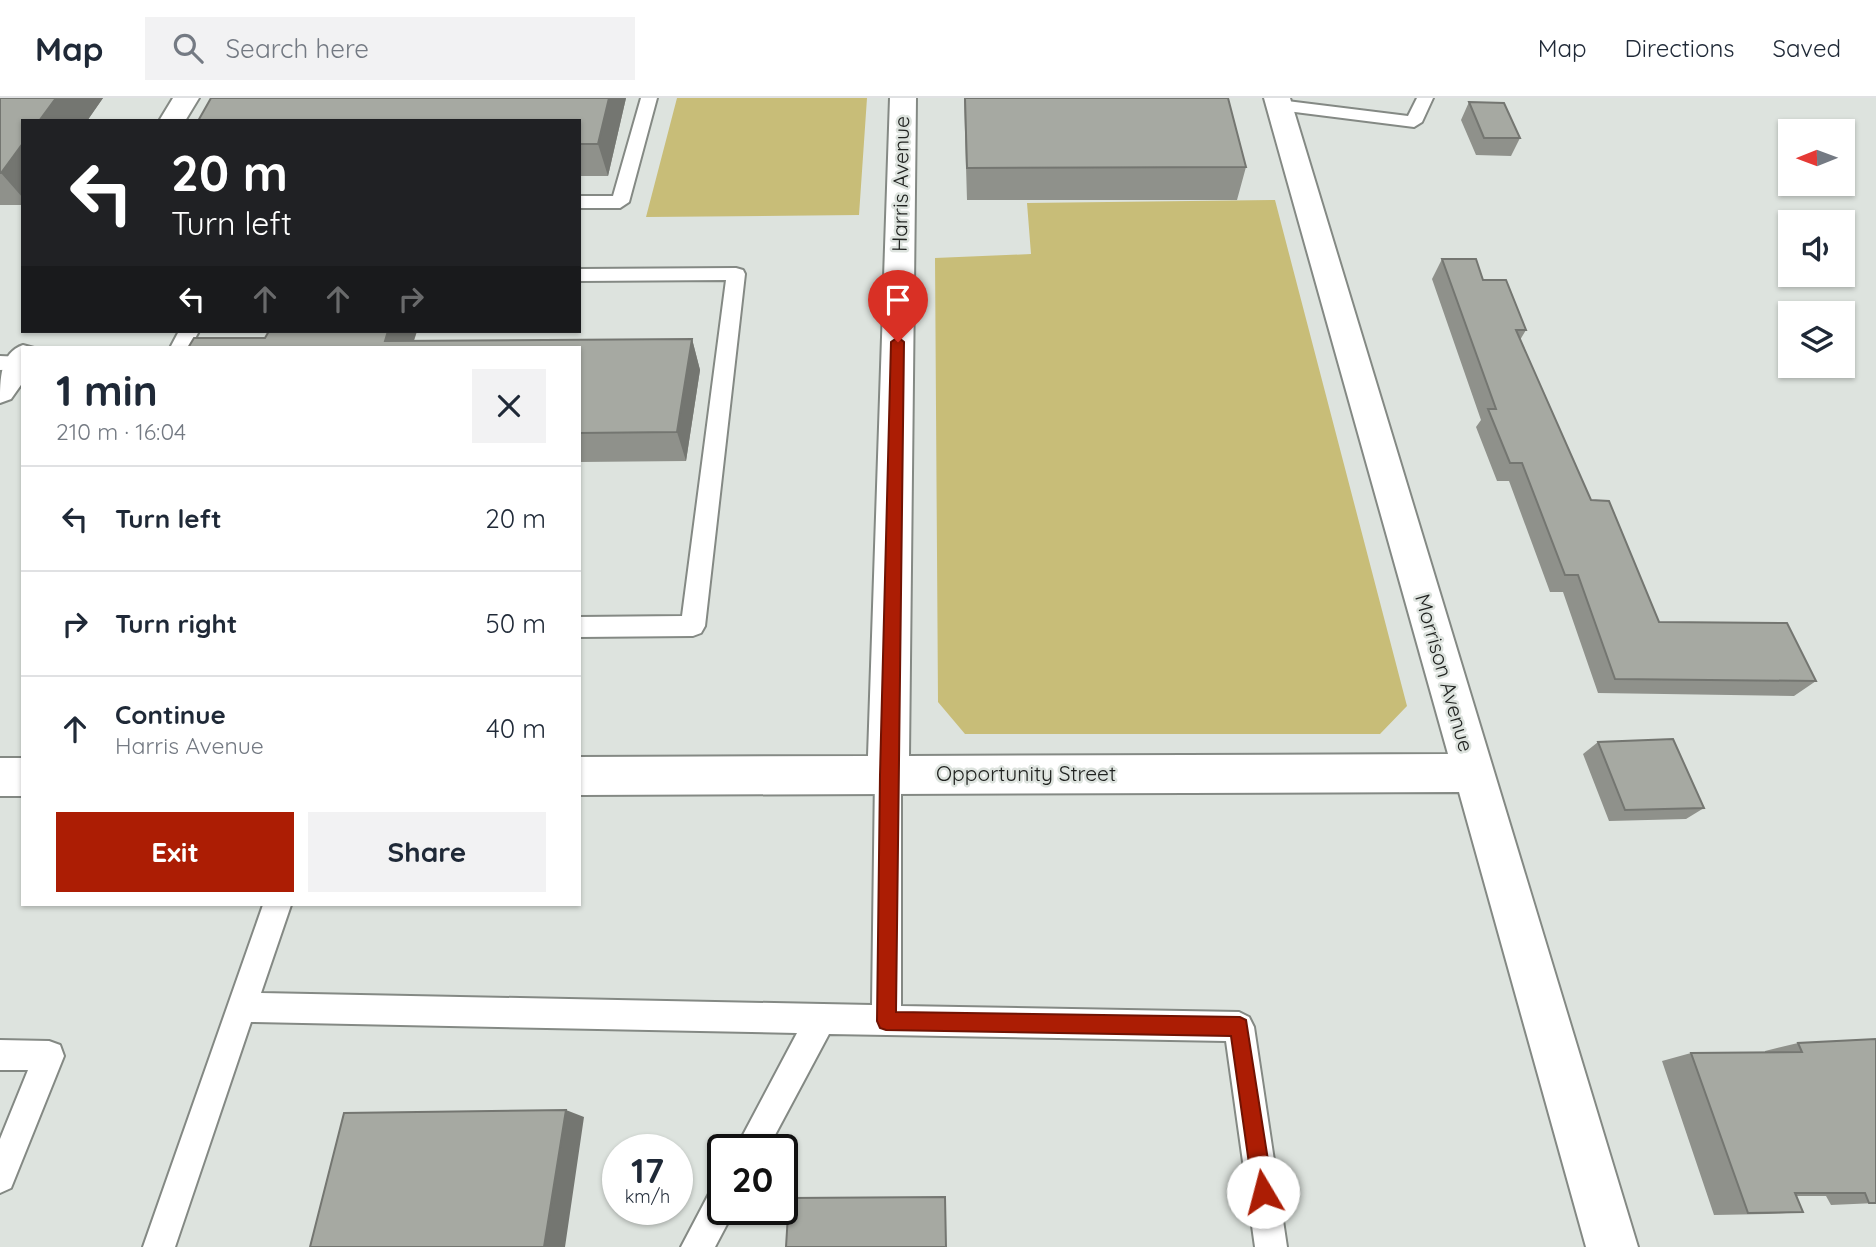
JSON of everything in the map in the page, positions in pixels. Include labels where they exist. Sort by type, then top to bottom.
[{"type":"street","points":[[173,119],[186,98]]},
{"type":"street","name":"Harris Avenue","points":[[888,775],[903,98]]},
{"type":"street","name":"Morrison Avenue","points":[[1278,102],[1612,1247]]},
{"type":"street","points":[[0,391],[17,357]]},
{"type":"street","name":"Opportunity Street","points":[[581,776],[1474,773]]},
{"type":"street","points":[[0,777],[21,777]]},
{"type":"lane","points":[[581,202],[620,202],[649,98]]},
{"type":"lane","points":[[1278,102],[1414,122],[1425,98]]},
{"type":"lane","points":[[581,275],[736,274],[693,626],[581,628]]},
{"type":"lane","points":[[886,1021],[888,775]]},
{"type":"lane","points":[[159,1247],[277,906]]},
{"type":"lane","points":[[242,1007],[1240,1027],[1271,1247]]},
{"type":"lane","points":[[759,1134],[821,1019]]},
{"type":"lane","points":[[0,1055],[49,1056],[0,1177]]},
{"type":"lane","points":[[697,1247],[709,1225]]},
{"type":"shaded area","points":[[677,98],[867,98],[859,215],[646,217]]},
{"type":"shaded area","points":[[1275,200],[1407,706],[1380,734],[965,734],[938,702],[935,258],[1031,254],[1027,203]]},
{"type":"building","points":[[0,98],[56,98],[40,119],[21,119],[21,146],[0,173]]},
{"type":"building","points":[[211,98],[609,98],[598,144],[581,144],[581,119],[199,119]]},
{"type":"building","points":[[965,98],[1228,98],[1246,167],[967,168]]},
{"type":"building","points":[[1469,102],[1504,103],[1520,138],[1484,138]]},
{"type":"building","points":[[1442,259],[1476,259],[1483,280],[1506,280],[1526,330],[1516,330],[1591,500],[1609,501],[1659,622],[1787,623],[1816,681],[1615,679],[1578,575],[1565,575],[1522,463],[1510,463],[1488,409],[1496,409]]},
{"type":"building","points":[[268,333],[387,333],[385,341],[692,339],[677,432],[581,433],[581,346],[189,346],[194,338],[265,338]]},
{"type":"building","points":[[1673,739],[1704,808],[1625,810],[1598,742]]},
{"type":"building","points":[[1876,1039],[1876,1203],[1869,1203],[1865,1193],[1795,1193],[1803,1212],[1748,1213],[1691,1053],[1802,1052],[1798,1043]]},
{"type":"building","points":[[566,1110],[544,1247],[310,1247],[344,1113]]},
{"type":"building","points":[[945,1197],[946,1247],[786,1247],[787,1225],[798,1225],[798,1198]]},
{"type":"route","points":[[898,342],[888,775],[886,1021],[1240,1027],[1263,1192]]}]
